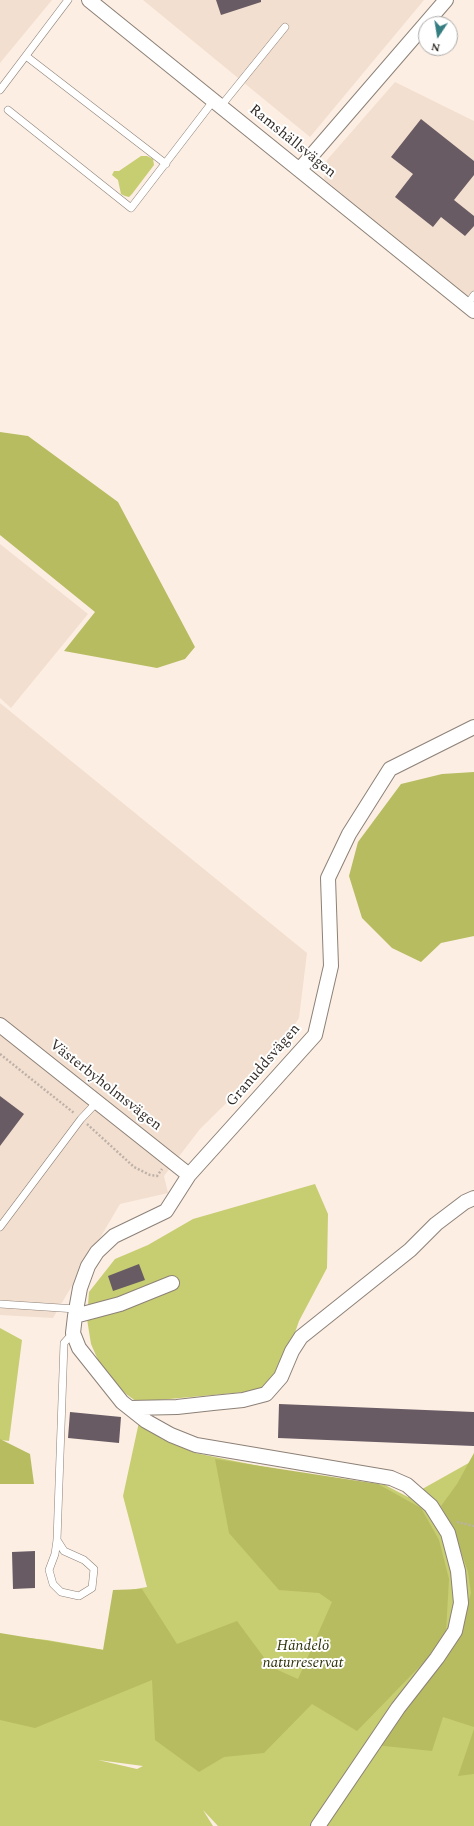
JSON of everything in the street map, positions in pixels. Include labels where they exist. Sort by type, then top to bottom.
[{"type":"street","name":"Ramshällsvägen","points":[[89,0],[300,169],[472,303]]},
{"type":"street","points":[[300,169],[446,0]]},
{"type":"street","name":"Granuddsvägen","points":[[73,1332],[80,1288],[88,1266],[97,1252],[114,1236],[166,1211],[189,1175],[315,1035],[331,966],[328,878],[349,834],[390,769],[474,727]]},
{"type":"street","name":"Västerbyholmsvägen","points":[[0,1025],[189,1175]]},
{"type":"street","points":[[130,1408],[177,1407],[243,1400],[266,1394],[280,1377],[301,1336],[410,1250],[436,1224],[465,1202],[474,1198]]},
{"type":"street","points":[[75,1312],[120,1304],[172,1283]]},
{"type":"street","points":[[73,1332],[79,1348],[122,1402],[146,1421],[171,1435],[196,1445],[391,1478],[407,1485],[431,1506],[448,1533],[458,1571],[461,1603],[455,1631],[363,1758],[318,1826]]},
{"type":"lane","points":[[0,90],[68,0]]},
{"type":"lane","points":[[8,110],[131,208],[217,103],[285,27]]},
{"type":"lane","points":[[26,56],[166,164]]},
{"type":"lane","points":[[0,1227],[81,1119],[97,1102]]},
{"type":"lane","points":[[0,1304],[75,1312]]},
{"type":"lane","points":[[57,1540],[64,1551],[84,1560],[94,1569],[92,1588],[79,1596],[61,1592],[53,1584],[49,1570],[55,1554],[57,1540],[64,1343],[73,1332]]},
{"type":"shaded area","points":[[0,0],[52,0],[0,63]]},
{"type":"shaded area","points":[[143,0],[424,0],[310,137]]},
{"type":"shaded area","points":[[395,82],[474,121],[474,304],[324,179],[327,160]]},
{"type":"shaded area","points":[[0,544],[88,614],[11,708],[0,698]]},
{"type":"shaded area","points":[[0,703],[307,953],[299,1018],[275,1055],[200,1129],[164,1176],[168,1193],[120,1204],[53,1318],[0,1315]]},
{"type":"green space","points":[[141,156],[147,156],[153,159],[154,165],[132,194],[129,197],[125,196],[121,194],[118,180],[112,175],[114,171],[119,171]]},
{"type":"green space","points":[[0,432],[28,436],[118,502],[195,647],[185,659],[157,668],[64,651],[95,612],[0,535]]},
{"type":"green space","points":[[474,772],[474,936],[441,943],[421,962],[392,948],[362,918],[349,876],[358,842],[401,784],[442,774]]},
{"type":"green space","points":[[315,1184],[328,1214],[327,1268],[299,1321],[283,1367],[264,1388],[245,1392],[137,1402],[126,1394],[102,1369],[91,1344],[87,1319],[89,1292],[115,1259],[148,1245],[193,1219]]},
{"type":"green space","points":[[0,1328],[22,1340],[9,1441],[0,1440]]},
{"type":"green space","name":"Händelö naturreservat","points":[[139,1422],[162,1439],[195,1453],[284,1471],[385,1485],[408,1497],[474,1460],[474,1826],[218,1826],[203,1810],[213,1826],[0,1826],[0,1635],[47,1640],[104,1650],[113,1593],[147,1587],[123,1496]],"holes":[[[98,1760],[143,1766],[137,1769]]]},
{"type":"green space","points":[[0,1439],[30,1454],[34,1484],[0,1484]]},
{"type":"green space","points":[[474,1453],[474,1727],[443,1717],[432,1751],[375,1745],[457,1640],[471,1593],[468,1572],[455,1534],[441,1506],[457,1484]]},
{"type":"green space","points":[[215,1459],[378,1484],[421,1508],[439,1540],[449,1579],[446,1632],[425,1661],[357,1731],[312,1704],[264,1753],[224,1757],[199,1772],[155,1740],[152,1680],[35,1728],[0,1720],[0,1633],[103,1650],[113,1590],[142,1589],[177,1644],[237,1621],[271,1667],[298,1679],[332,1602],[319,1593],[279,1590],[229,1533]]},
{"type":"green space","points":[[474,1729],[474,1774],[458,1776]]},
{"type":"building","points":[[216,0],[261,0],[261,2],[221,15]]},
{"type":"building","points":[[421,119],[474,161],[474,175],[454,200],[474,216],[474,226],[465,236],[441,217],[433,227],[395,197],[413,174],[391,157]]},
{"type":"building","points":[[0,1096],[24,1114],[0,1146]]},
{"type":"building","points":[[139,1264],[145,1280],[113,1291],[108,1276]]},
{"type":"building","points":[[279,1404],[474,1412],[474,1446],[278,1438]]},
{"type":"building","points":[[70,1412],[121,1417],[119,1443],[68,1438]]},
{"type":"building","points":[[35,1551],[35,1588],[13,1589],[12,1552]]}]
